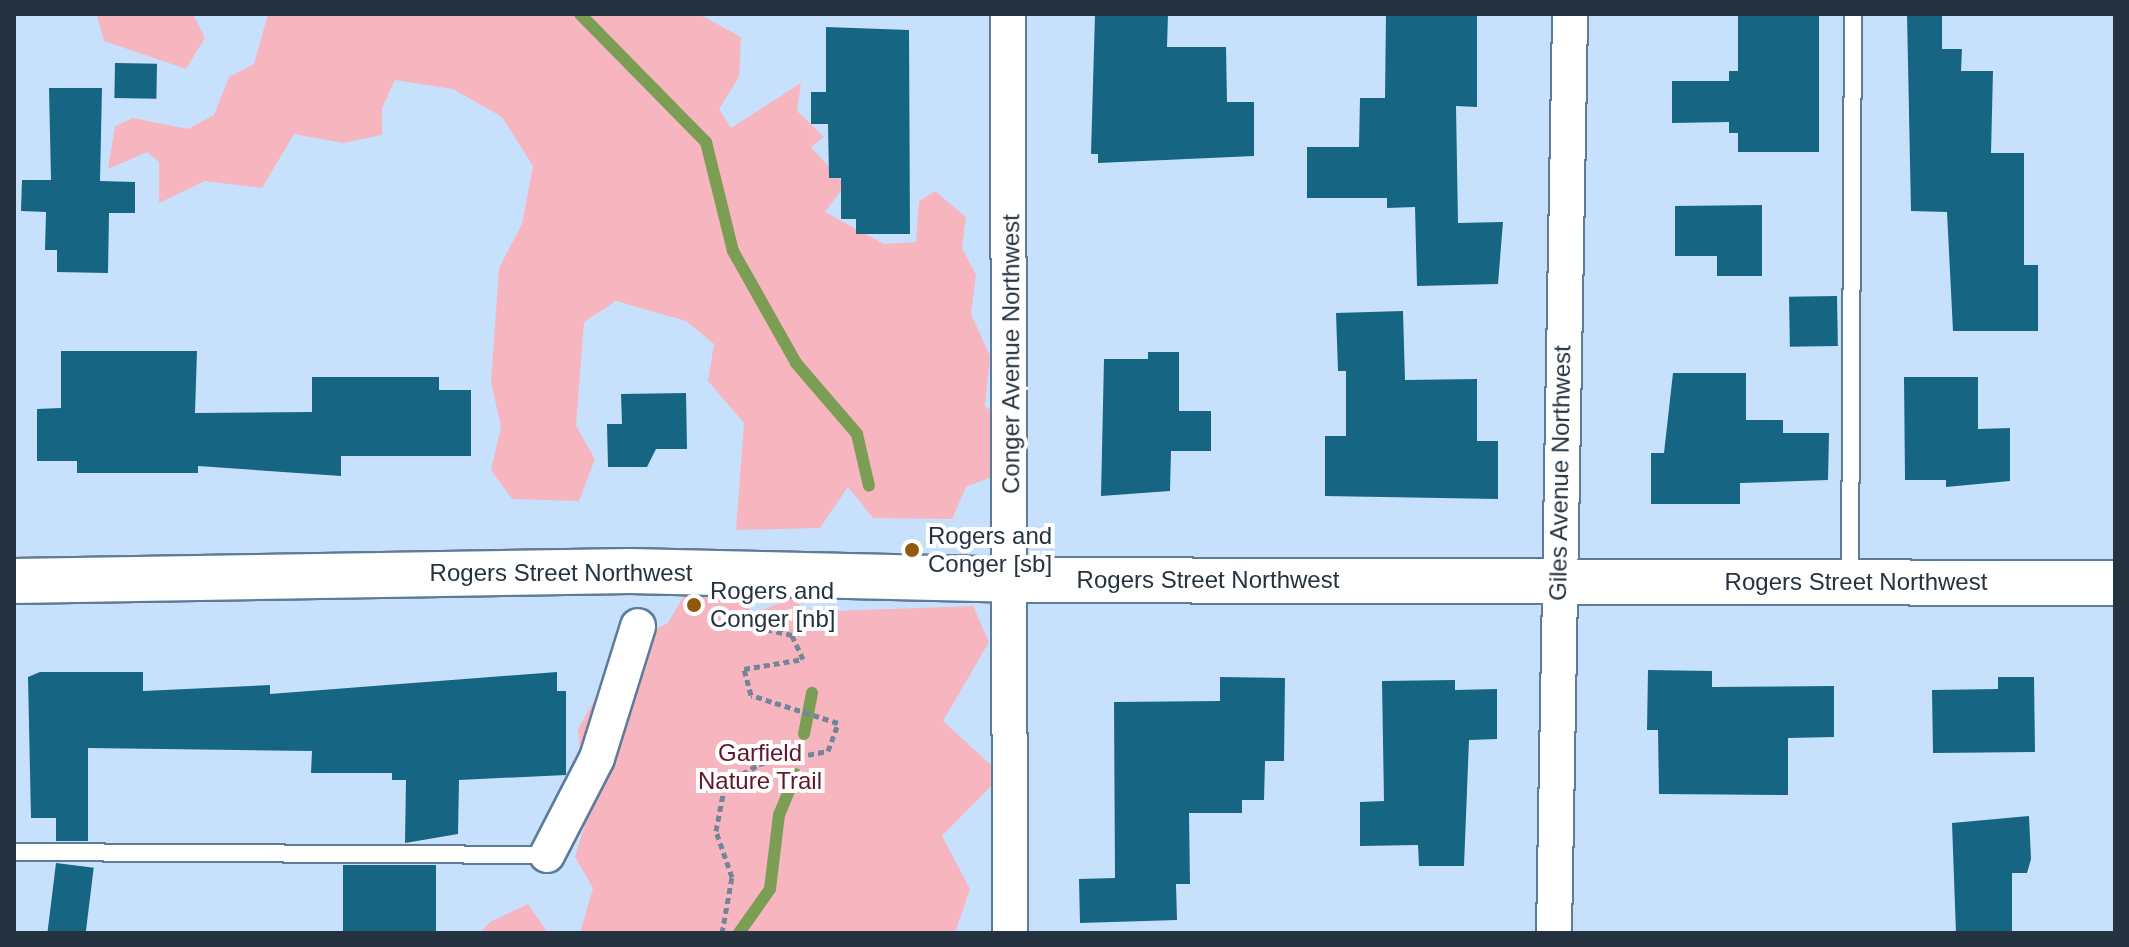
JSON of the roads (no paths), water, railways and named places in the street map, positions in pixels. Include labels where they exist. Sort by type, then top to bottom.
[{"type":"street","name":"Conger Avenue Northwest","points":[[1008,14],[1012,580],[1010,933]]},
{"type":"street","name":"Giles Avenue Northwest","points":[[1554,933],[1557,580],[1570,14]]},
{"type":"street","name":"Rogers Street Northwest","points":[[14,581],[630,571],[1012,580],[2115,583]]},
{"type":"street","points":[[547,855],[597,758],[638,626]]},
{"type":"lane","points":[[1850,583],[1853,14]]},
{"type":"lane","points":[[14,852],[547,855]]},
{"type":"waterway","points":[[580,14],[706,142],[733,251],[796,363],[857,434],[869,486]]},
{"type":"waterway","points":[[804,734],[812,693]]},
{"type":"waterway","points":[[739,933],[770,889],[779,815],[796,774]]},
{"type":"place","name":"Rogers and Conger [sb]","points":[[912,550]]},
{"type":"place","name":"Rogers and Conger [nb]","points":[[694,605]]},
{"type":"park label","name":"Garfield Nature Trail","points":[[760,767]]}]
